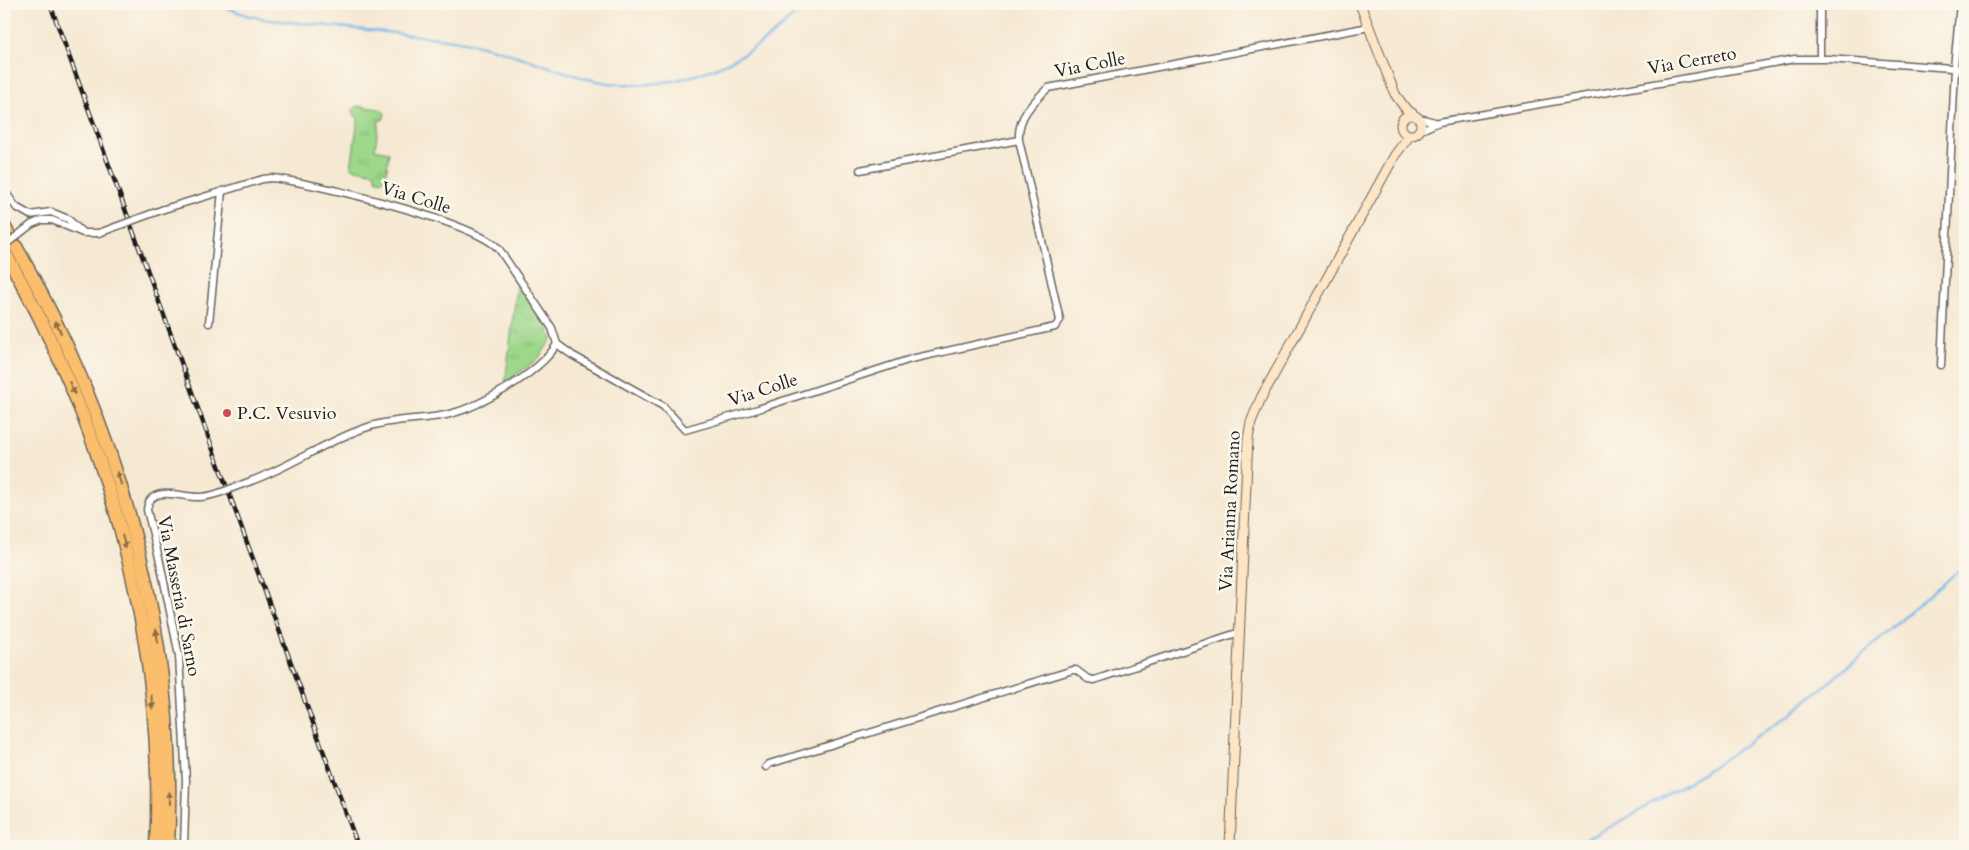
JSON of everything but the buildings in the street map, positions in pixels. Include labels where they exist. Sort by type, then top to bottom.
[{"type":"highway","points":[[4,226],[34,279],[76,367],[104,435],[130,515],[153,613],[164,691],[169,776],[168,846]]},
{"type":"highway","points":[[4,251],[45,329],[80,406],[107,479],[132,573],[144,634],[152,695],[157,779],[156,846]]},
{"type":"street","name":"Via Arianna Romano","points":[[1360,4],[1395,94],[1399,101],[1416,116]]},
{"type":"street","points":[[1820,4],[1820,59]]},
{"type":"street","points":[[1941,365],[1954,68],[1960,4]]},
{"type":"street","name":"Via Colle","points":[[4,246],[37,222],[52,220],[83,233],[99,233],[164,209],[263,179],[281,179],[382,203],[475,233],[491,242],[499,249],[552,328],[557,344],[572,355],[658,403],[672,414],[686,430],[758,409],[911,359],[1055,327],[1060,320],[1018,140],[1018,129],[1024,115],[1036,98],[1048,88],[1369,27]]},
{"type":"street","name":"Via Cerreto","points":[[1415,133],[1439,122],[1795,59],[1965,69]]},
{"type":"street","name":"Via Arianna Romano","points":[[1395,94],[1401,123],[1395,155]]},
{"type":"street","points":[[1406,115],[1416,116],[1421,125],[1415,133],[1404,133],[1401,123],[1406,115]]},
{"type":"street","name":"Via Cerreto","points":[[1416,116],[1439,122]]},
{"type":"street","name":"Via Arianna Romano","points":[[1230,846],[1248,439],[1251,422],[1261,398],[1395,155],[1415,133]]},
{"type":"street","points":[[860,170],[1018,140]]},
{"type":"street","points":[[4,190],[16,207],[30,215],[51,212],[68,219],[83,233]]},
{"type":"street","points":[[209,323],[222,191]]},
{"type":"street","name":"Via Masseria di Sarno","points":[[184,846],[186,781],[179,656],[160,562],[147,510],[148,504],[155,496],[162,494],[198,497],[219,493],[282,469],[350,434],[369,427],[394,421],[440,416],[472,407],[497,394],[524,376],[548,356],[557,344]]},
{"type":"street","points":[[766,767],[773,763],[1073,670],[1076,670],[1088,679],[1094,680],[1240,632]]},
{"type":"green space","points":[[357,106],[380,109],[385,113],[384,119],[379,121],[375,149],[389,152],[386,177],[381,181],[376,179],[375,173],[351,168],[358,117],[353,115],[352,111]]},
{"type":"green space","points":[[517,285],[547,326],[552,339],[538,359],[505,383]]},
{"type":"waterway","points":[[216,4],[249,16],[270,20],[463,42],[499,50],[588,79],[612,83],[637,84],[661,83],[685,78],[708,71],[730,61],[772,35],[805,4]]},
{"type":"waterway","points":[[1573,846],[1631,816],[1714,766],[1791,714],[1965,565]]},
{"type":"railway","points":[[50,4],[358,846]]},
{"type":"place","name":"P.C. Vesuvio","points":[[227,413]]}]
